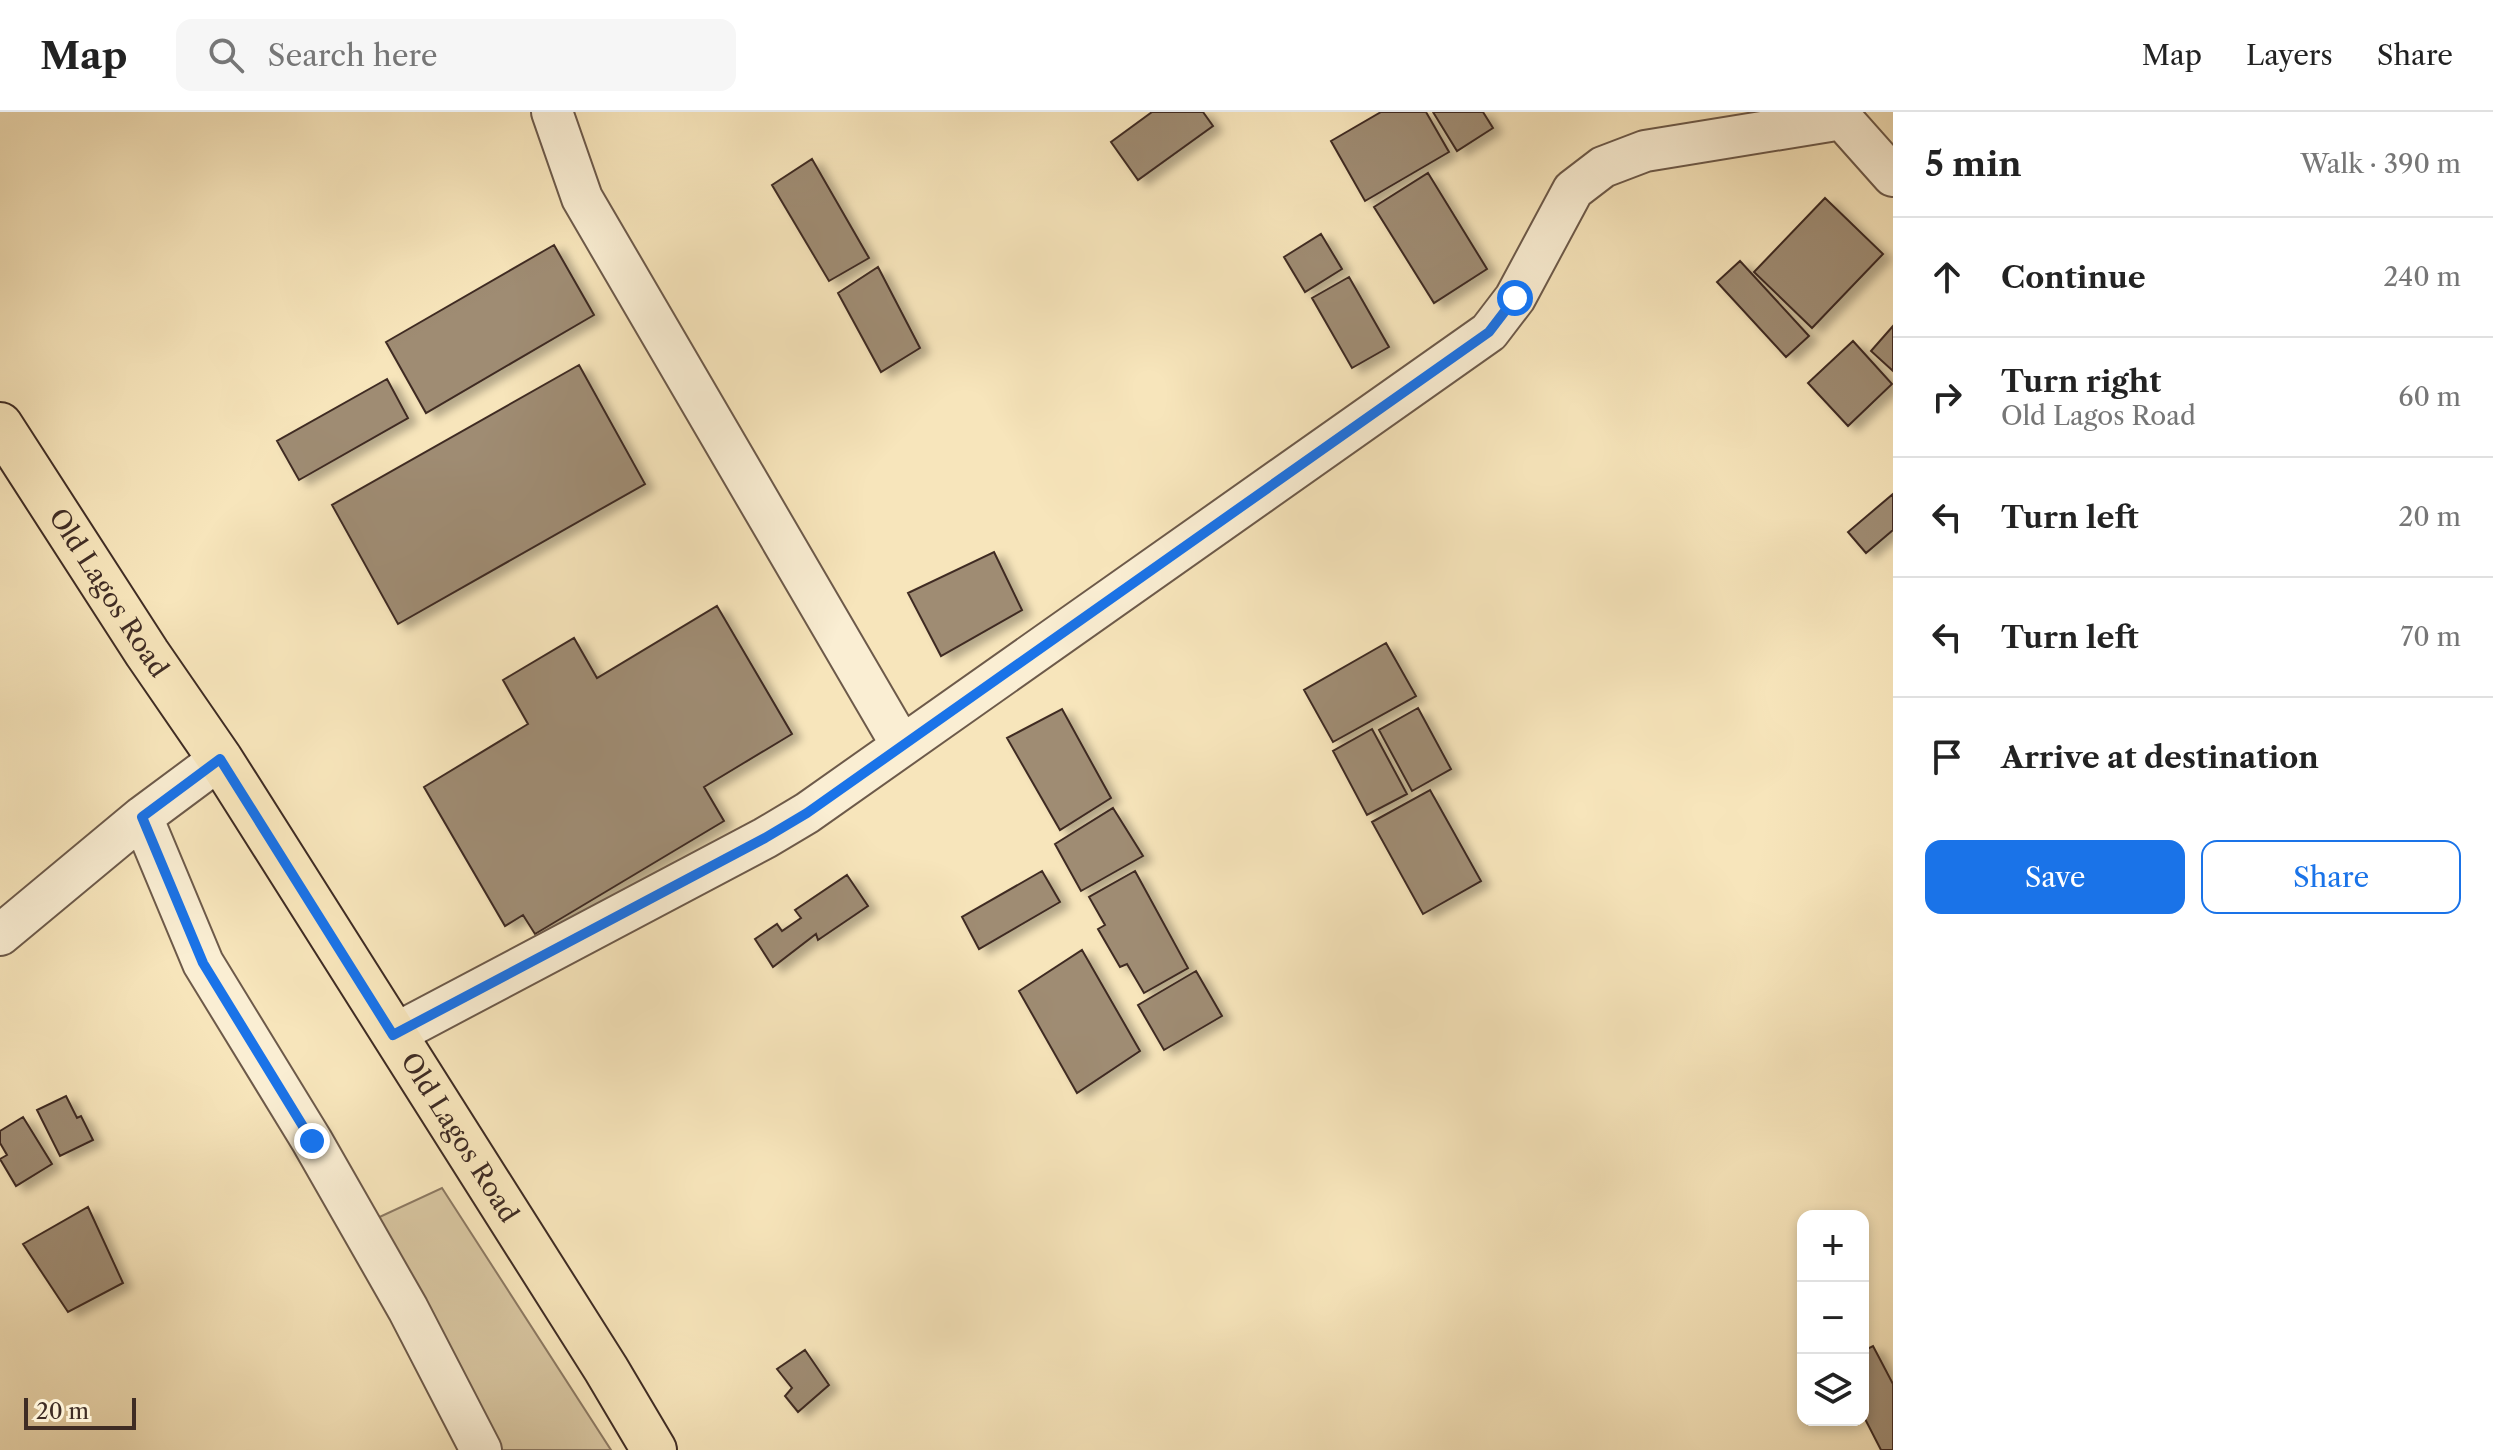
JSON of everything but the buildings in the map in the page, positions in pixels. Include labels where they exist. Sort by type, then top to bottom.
[{"type":"main road","name":"Old Lagos Road","points":[[0,425],[220,759],[606,1369],[654,1450]]},
{"type":"street","points":[[552,112],[582,198],[902,746]]},
{"type":"street","points":[[393,1035],[807,813],[1489,332],[1515,298],[1573,190],[1603,167],[1645,151],[1839,115],[1893,176]]},
{"type":"street","points":[[0,935],[142,817],[220,759]]},
{"type":"street","points":[[142,817],[203,963],[312,1141],[401,1296],[481,1450]]},
{"type":"shaded area","points":[[442,1188],[611,1450],[495,1450],[373,1220]]},
{"type":"route","points":[[312,1141],[203,963],[142,817],[220,759],[393,1035],[807,813],[1489,332],[1515,298]]}]
